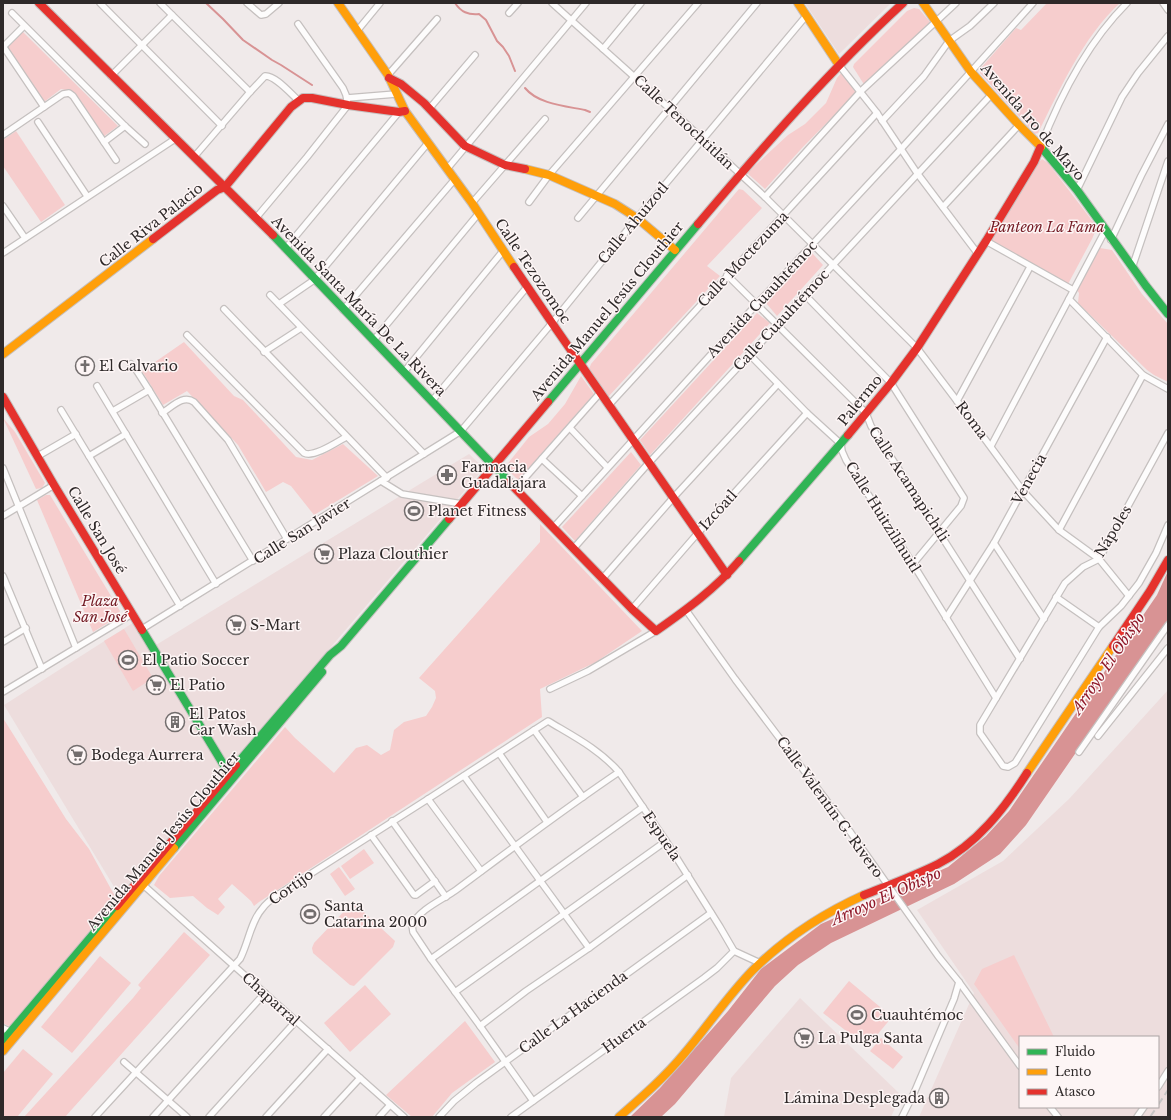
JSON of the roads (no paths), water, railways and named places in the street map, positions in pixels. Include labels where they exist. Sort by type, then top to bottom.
[{"type":"street","name":"Avenida Santa María De La Rivera","points":[[39,3],[256,218],[553,528],[632,609],[656,631]]},
{"type":"street","points":[[100,3],[222,126]]},
{"type":"street","points":[[160,3],[250,92]]},
{"type":"street","points":[[247,3],[261,15],[266,14],[279,3]]},
{"type":"street","points":[[338,3],[389,77],[406,88],[449,128],[465,146],[505,165],[549,176],[615,204],[637,218],[675,250]]},
{"type":"street","points":[[357,31],[380,3]]},
{"type":"street","points":[[509,13],[518,3]]},
{"type":"street","name":"Calle Tenochtitlán","points":[[552,3],[670,108],[813,244]]},
{"type":"street","points":[[447,169],[586,3]]},
{"type":"street","points":[[603,49],[641,3]]},
{"type":"street","points":[[529,202],[549,176],[698,3]]},
{"type":"street","points":[[578,218],[757,3]]},
{"type":"street","points":[[798,3],[839,66],[877,113],[917,173],[978,254]]},
{"type":"street","name":"Avenida Manuel Jesús Clouthier","points":[[3,1051],[13,1034],[230,777],[336,655],[341,646],[740,174],[839,66],[902,3]]},
{"type":"street","name":"Avenida 1ro de Mayo","points":[[923,3],[971,72],[1040,148],[1048,154],[1132,268],[1168,313]]},
{"type":"street","points":[[765,198],[861,92],[956,3]]},
{"type":"street","points":[[882,121],[924,76],[949,41],[970,26],[994,3]]},
{"type":"street","name":"Avenida Cuauhtémoc","points":[[553,528],[1033,3]]},
{"type":"street","points":[[1040,148],[1076,71],[1110,22],[1127,3]]},
{"type":"street","points":[[1163,3],[1168,10]]},
{"type":"street","points":[[12,13],[125,126],[145,144]]},
{"type":"street","points":[[111,76],[172,15]]},
{"type":"street","name":"Calle Ahuízotl","points":[[461,431],[806,16]]},
{"type":"street","points":[[389,77],[437,19]]},
{"type":"street","points":[[298,24],[343,88],[347,102]]},
{"type":"street","points":[[24,26],[3,47],[44,107]]},
{"type":"street","points":[[1076,190],[1122,97],[1138,73],[1168,36]]},
{"type":"street","points":[[429,109],[475,55]]},
{"type":"street","points":[[194,157],[262,78],[268,76],[274,79],[299,100],[303,98],[312,98],[402,111]]},
{"type":"street","name":"Calle Tezozomoc","points":[[389,77],[402,111],[428,143],[472,203],[503,251],[697,534],[728,575]]},
{"type":"street","points":[[3,126],[5,133],[63,94],[69,93],[73,96],[116,160]]},
{"type":"street","points":[[256,218],[307,157],[347,102],[396,94]]},
{"type":"street","name":"Calle Cuauhtémoc","points":[[574,548],[649,463],[749,354],[991,95]]},
{"type":"street","name":"Calle Riva Palacio","points":[[3,354],[217,190],[225,187],[299,100]]},
{"type":"street","points":[[285,249],[402,111]]},
{"type":"street","name":"Calle Moctezuma","points":[[609,405],[877,113]]},
{"type":"street","points":[[472,203],[545,119]]},
{"type":"street","points":[[38,122],[87,196]]},
{"type":"street","points":[[1111,240],[1141,176],[1168,124]]},
{"type":"street","points":[[943,207],[1019,125]]},
{"type":"street","points":[[104,142],[125,126]]},
{"type":"street","points":[[3,253],[174,138]]},
{"type":"street","points":[[279,304],[314,280],[428,143]]},
{"type":"street","name":"Palermo","points":[[656,631],[686,610],[728,575],[892,383],[917,348],[978,254],[1034,162],[1040,148]]},
{"type":"street","points":[[1132,268],[1168,161]]},
{"type":"street","points":[[343,310],[455,179]]},
{"type":"street","points":[[3,206],[25,238]]},
{"type":"street","points":[[373,341],[479,214]]},
{"type":"street","points":[[991,446],[1105,231]]},
{"type":"street","points":[[986,241],[1073,290]]},
{"type":"street","name":"Roma","points":[[813,244],[917,348],[1023,491],[1059,530],[1099,559],[1129,596]]},
{"type":"street","points":[[404,372],[503,251]]},
{"type":"street","points":[[957,401],[1030,267]]},
{"type":"street","name":"Calle Acamapichtli","points":[[727,275],[866,413],[871,426],[1020,658]]},
{"type":"street","points":[[432,401],[527,286]]},
{"type":"street","points":[[270,295],[424,454]]},
{"type":"street","points":[[805,295],[892,383],[963,496],[964,500],[961,506],[913,564]]},
{"type":"street","points":[[1069,299],[1143,375],[1168,389]]},
{"type":"street","points":[[224,309],[387,478]]},
{"type":"street","points":[[264,352],[301,328]]},
{"type":"street","points":[[187,335],[304,453],[309,455],[318,452],[346,437]]},
{"type":"street","name":"Venecia","points":[[946,618],[994,543],[1107,337]]},
{"type":"street","name":"Calle Huitzilíhuitl","points":[[749,354],[806,413],[841,444],[846,460],[913,564],[996,698]]},
{"type":"street","points":[[132,364],[252,562]]},
{"type":"street","points":[[1059,530],[1143,375]]},
{"type":"street","points":[[603,578],[673,498],[778,384]]},
{"type":"street","points":[[97,386],[216,584]]},
{"type":"street","points":[[113,411],[149,390]]},
{"type":"street","points":[[516,488],[600,393]]},
{"type":"street","name":"Calle San José","points":[[3,398],[230,777]]},
{"type":"street","points":[[162,413],[183,399],[186,398],[194,402],[228,440],[287,538]]},
{"type":"street","points":[[61,410],[180,606]]},
{"type":"street","name":"Izcóatl","points":[[632,609],[806,413]]},
{"type":"street","points":[[570,428],[607,468]]},
{"type":"street","name":"Calle San Javier","points":[[142,629],[461,431]]},
{"type":"street","name":"Nápoles","points":[[1099,627],[1015,763],[1008,768],[1003,766],[980,733],[979,727],[1065,583],[1073,574],[1099,559],[1168,433]]},
{"type":"street","points":[[38,456],[76,434]]},
{"type":"street","points":[[89,456],[126,434]]},
{"type":"street","points":[[542,459],[582,496]]},
{"type":"street","points":[[3,468],[76,648]]},
{"type":"street","points":[[381,481],[402,494],[462,504]]},
{"type":"street","points":[[3,516],[54,485]]},
{"type":"street","points":[[1056,598],[1099,627],[1121,606],[1139,583],[1156,553],[1168,525]]},
{"type":"street","points":[[994,543],[1044,619]]},
{"type":"street","points":[[619,1117],[660,1081],[685,1053],[739,985],[760,963],[791,936],[816,920],[865,894],[889,887],[926,869],[961,850],[979,835],[996,817],[1018,788],[1092,676],[1136,614],[1168,560]]},
{"type":"street","points":[[3,576],[42,669]]},
{"type":"street","points":[[3,594],[9,590]]},
{"type":"street","name":"Calle Valentín G. Rivero","points":[[686,610],[735,679],[837,814],[938,956],[959,982],[1019,1065]]},
{"type":"street","points":[[3,692],[132,614]]},
{"type":"street","points":[[1079,752],[1168,625]]},
{"type":"street","points":[[3,642],[26,628]]},
{"type":"street","points":[[550,689],[588,671],[656,631]]},
{"type":"street","points":[[1098,736],[1168,648]]},
{"type":"street","name":"Cortijo","points":[[95,1117],[234,966],[244,951],[256,918],[261,909],[279,894],[548,722]]},
{"type":"street","name":"Espuela","points":[[548,722],[588,744],[612,764],[619,772],[688,875],[734,951]]},
{"type":"street","points":[[534,730],[583,796]]},
{"type":"street","points":[[499,753],[547,822]]},
{"type":"street","points":[[533,1101],[431,959],[413,932],[412,925],[420,914],[446,897],[583,796],[619,772]]},
{"type":"street","points":[[464,776],[588,948]]},
{"type":"street","points":[[428,799],[481,871]]},
{"type":"street","points":[[431,959],[642,807]]},
{"type":"street","points":[[392,821],[446,897]]},
{"type":"street","points":[[371,835],[414,895],[435,881]]},
{"type":"street","points":[[455,992],[666,841]]},
{"type":"street","points":[[480,1026],[526,991],[688,875]]},
{"type":"street","name":"Chaparral","points":[[141,883],[404,1117]]},
{"type":"street","name":"Calle La Hacienda","points":[[439,1117],[454,1101],[505,1062],[711,913]]},
{"type":"street","points":[[734,951],[760,963]]},
{"type":"street","name":"Huerta","points":[[511,1117],[713,971],[734,951]]},
{"type":"street","points":[[902,1117],[914,1093],[954,999],[959,982]]},
{"type":"street","points":[[153,1117],[265,993]]},
{"type":"street","points":[[209,1117],[296,1021]]},
{"type":"street","points":[[3,1028],[13,1034]]},
{"type":"street","name":"Avenida Manuel Jesús Clouthier","points":[[3,1041],[13,1034]]},
{"type":"street","points":[[266,1117],[328,1049]]},
{"type":"street","points":[[124,1062],[187,1117]]},
{"type":"street","points":[[1159,1085],[1168,1071]]},
{"type":"street","points":[[324,1117],[360,1078]]},
{"type":"street","points":[[379,1117],[390,1105]]},
{"type":"street","points":[[1051,1108],[1058,1117]]},
{"type":"street","points":[[1137,1117],[1143,1108]]},
{"type":"water","name":"Arroyo El Obispo","points":[[1168,571],[1168,619],[1026,825],[1000,854],[954,884],[831,943],[798,965],[775,986],[675,1104],[661,1117],[630,1117],[660,1088],[728,1011],[761,969],[821,924],[948,867],[986,836],[1009,811],[1157,595]]},
{"type":"waterway","points":[[206,3],[243,40],[312,85]]},
{"type":"waterway","points":[[455,3],[465,12],[479,14],[486,20],[497,41],[509,56],[515,71]]},
{"type":"waterway","points":[[525,88],[537,98],[552,104],[590,112]]},
{"type":"railway","points":[[1159,1104],[1168,1090]]},
{"type":"railway","points":[[1150,1117],[1156,1108]]},
{"type":"place","name":"El Calvario","points":[[85,366]]},
{"type":"place","name":"Farmacia Guadalajara","points":[[447,475]]},
{"type":"place","name":"Planet Fitness","points":[[414,511]]},
{"type":"place","name":"Plaza Clouthier","points":[[324,554]]},
{"type":"place","name":"S-Mart","points":[[236,625]]},
{"type":"place","name":"El Patio Soccer","points":[[128,660]]},
{"type":"place","name":"El Patio","points":[[156,685]]},
{"type":"place","name":"El Patos Car Wash","points":[[175,722]]},
{"type":"place","name":"Bodega Aurrera","points":[[77,755]]},
{"type":"place","name":"Santa Catarina 2000","points":[[310,914]]},
{"type":"place","name":"Cuauhtémoc","points":[[857,1015]]},
{"type":"place","name":"La Pulga Santa","points":[[804,1038]]},
{"type":"place","name":"Lámina Desplegada","points":[[939,1098]]},
{"type":"park label","name":"Panteon La Fama","points":[[1047,227]]},
{"type":"park label","name":"Plaza San José","points":[[100,610]]}]
